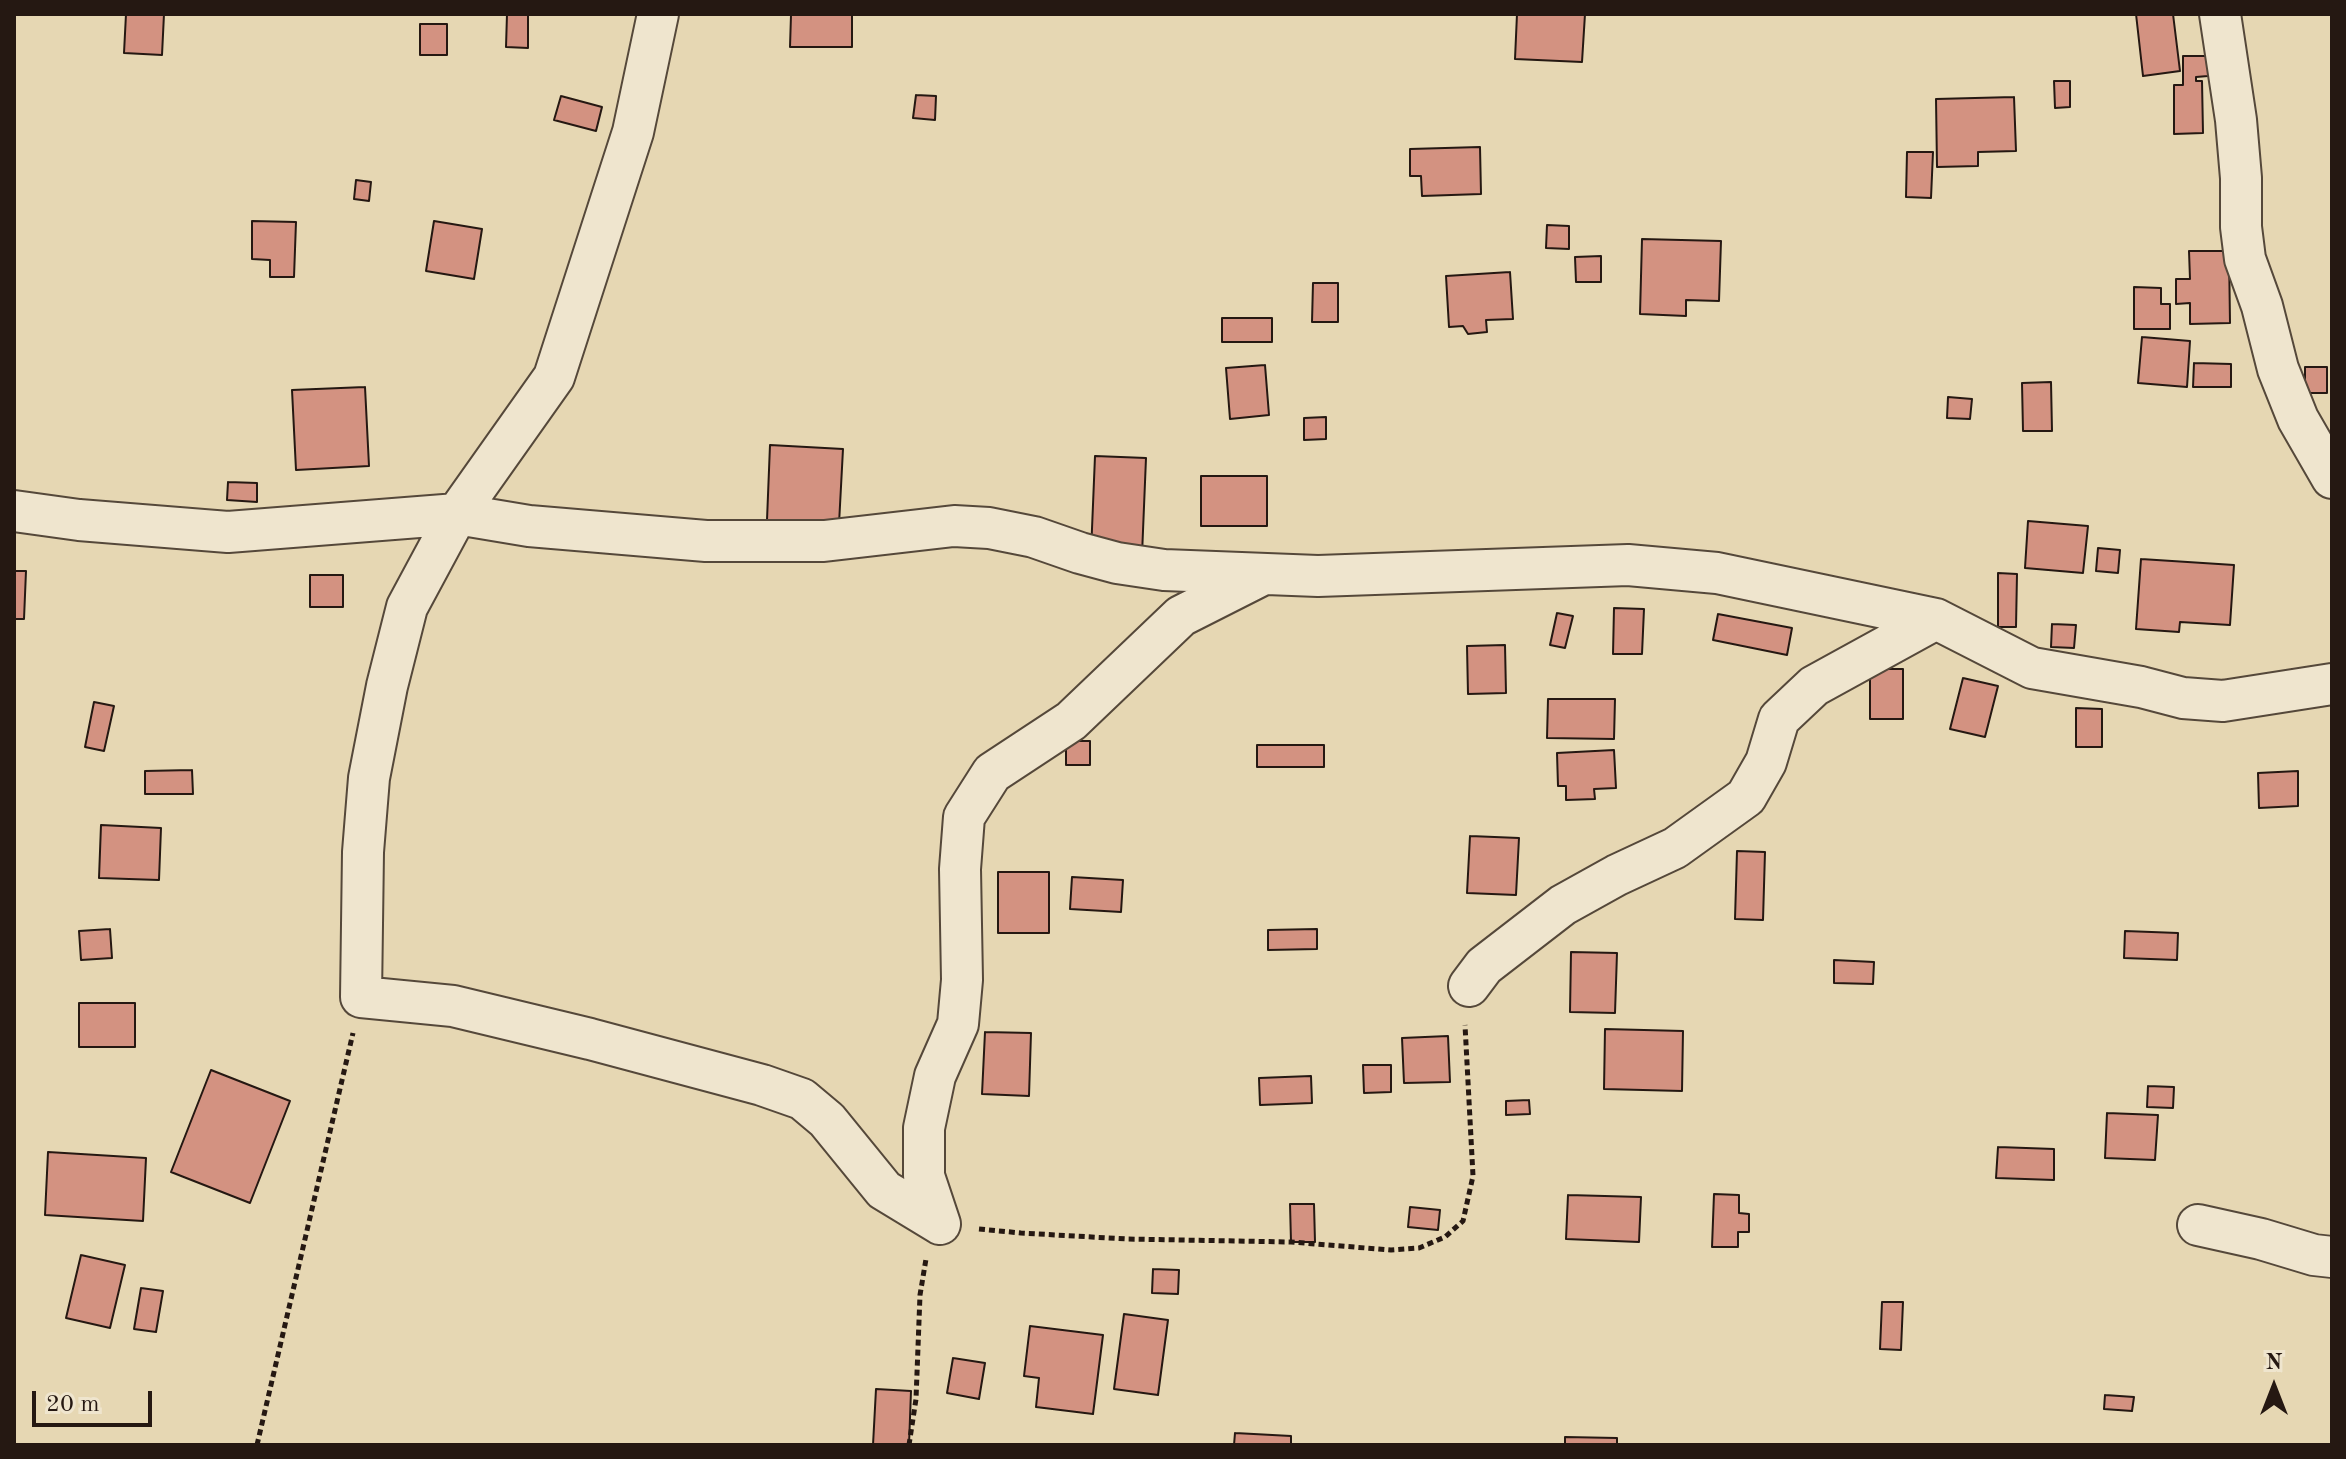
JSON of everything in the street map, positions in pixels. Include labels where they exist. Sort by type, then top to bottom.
[{"type":"street","points":[[658,14],[633,132],[554,377],[457,514],[407,607],[369,778],[363,852],[361,997],[453,1006],[676,1062],[802,1099],[827,1120],[884,1190],[940,1224]]},
{"type":"street","points":[[2220,14],[2236,120],[2245,259],[2262,306],[2278,369],[2298,419],[2332,478]]},
{"type":"street","points":[[14,511],[79,520],[228,532],[457,514],[529,526],[706,541],[824,541],[954,526],[989,528],[1034,537],[1117,563],[1164,570],[1318,576],[1628,565],[1717,573],[1936,619],[2032,668],[2141,687],[2183,698],[2223,701],[2332,684]]},
{"type":"street","points":[[940,1224],[924,1176],[924,1128],[935,1076],[958,1024],[962,980],[960,869],[964,817],[992,773],[1071,721],[1181,616],[1264,574]]},
{"type":"street","points":[[1469,986],[1484,966],[1563,905],[1675,848],[1746,797],[1766,762],[1779,719],[1814,686],[1936,619]]},
{"type":"street","points":[[2198,1225],[2332,1257]]},
{"type":"path","points":[[909,1445],[916,1399],[924,1265],[940,1224],[1021,1233],[1127,1239],[1291,1242],[1391,1250],[1419,1248],[1445,1237],[1463,1221],[1473,1176],[1464,1035],[1469,986]]},
{"type":"path","points":[[257,1445],[361,997]]},
{"type":"building","points":[[126,14],[164,14],[162,55],[124,53]]},
{"type":"building","points":[[507,14],[528,14],[528,48],[506,47]]},
{"type":"building","points":[[852,14],[852,47],[790,47],[791,15]]},
{"type":"building","points":[[1517,14],[1585,14],[1582,62],[1515,59]]},
{"type":"building","points":[[2136,14],[2173,14],[2180,71],[2143,76]]},
{"type":"building","points":[[420,24],[447,24],[447,55],[420,55]]},
{"type":"building","points":[[2183,56],[2208,56],[2208,76],[2196,77],[2196,81],[2202,81],[2203,133],[2174,134],[2174,85],[2183,85]]},
{"type":"building","points":[[2054,81],[2070,81],[2070,107],[2055,108]]},
{"type":"building","points":[[916,95],[936,96],[935,120],[913,118]]},
{"type":"building","points":[[561,96],[602,107],[596,131],[554,120]]},
{"type":"building","points":[[2014,97],[2016,151],[1978,152],[1978,166],[1937,167],[1936,99]]},
{"type":"building","points":[[1480,147],[1481,194],[1422,196],[1421,176],[1410,176],[1410,149]]},
{"type":"building","points":[[1907,152],[1933,152],[1931,198],[1906,197]]},
{"type":"building","points":[[356,180],[371,182],[369,201],[354,199]]},
{"type":"building","points":[[252,221],[296,222],[294,277],[270,277],[270,260],[252,259]]},
{"type":"building","points":[[434,221],[482,229],[474,279],[426,271]]},
{"type":"building","points":[[1547,225],[1569,226],[1569,249],[1546,248]]},
{"type":"building","points":[[1642,239],[1721,241],[1719,301],[1686,300],[1686,316],[1640,314]]},
{"type":"building","points":[[2189,251],[2229,251],[2230,323],[2190,324],[2190,303],[2176,304],[2176,279],[2190,279]]},
{"type":"building","points":[[1601,256],[1601,282],[1576,282],[1575,257]]},
{"type":"building","points":[[1510,272],[1513,319],[1486,320],[1487,332],[1468,334],[1463,326],[1449,327],[1446,276]]},
{"type":"building","points":[[1313,283],[1338,283],[1338,322],[1312,322]]},
{"type":"building","points":[[2134,287],[2161,288],[2161,304],[2170,304],[2170,329],[2134,329]]},
{"type":"building","points":[[1222,318],[1272,318],[1272,342],[1222,342]]},
{"type":"building","points":[[2142,337],[2190,341],[2187,387],[2138,383]]},
{"type":"building","points":[[2194,363],[2231,364],[2231,387],[2193,387]]},
{"type":"building","points":[[1265,365],[1269,415],[1230,419],[1226,368]]},
{"type":"building","points":[[2305,367],[2327,367],[2327,393],[2305,393]]},
{"type":"building","points":[[2051,382],[2052,431],[2023,431],[2022,383]]},
{"type":"building","points":[[365,387],[369,466],[296,470],[292,390]]},
{"type":"building","points":[[1948,397],[1972,399],[1970,419],[1947,418]]},
{"type":"building","points":[[1326,417],[1326,439],[1304,440],[1304,418]]},
{"type":"building","points":[[770,445],[843,449],[839,524],[767,520]]},
{"type":"building","points":[[1095,456],[1146,458],[1142,555],[1091,553]]},
{"type":"building","points":[[1201,476],[1267,476],[1267,526],[1201,526]]},
{"type":"building","points":[[228,482],[257,483],[257,502],[227,500]]},
{"type":"building","points":[[2028,521],[2088,526],[2083,573],[2025,568]]},
{"type":"building","points":[[2098,548],[2120,550],[2118,573],[2096,571]]},
{"type":"building","points":[[2141,559],[2234,565],[2230,625],[2180,622],[2179,632],[2136,629]]},
{"type":"building","points":[[14,571],[26,571],[24,619],[14,619]]},
{"type":"building","points":[[1998,573],[2017,574],[2016,627],[1998,627]]},
{"type":"building","points":[[310,575],[343,575],[343,607],[310,607]]},
{"type":"building","points":[[1614,608],[1644,609],[1642,654],[1613,654]]},
{"type":"building","points":[[1557,613],[1573,616],[1565,648],[1550,645]]},
{"type":"building","points":[[1718,614],[1792,628],[1787,655],[1713,640]]},
{"type":"building","points":[[2052,624],[2076,625],[2074,648],[2051,647]]},
{"type":"building","points":[[1505,645],[1506,693],[1468,694],[1467,646]]},
{"type":"building","points":[[1870,669],[1903,669],[1903,719],[1870,719]]},
{"type":"building","points":[[1963,678],[1998,686],[1985,737],[1950,729]]},
{"type":"building","points":[[1548,699],[1615,699],[1614,739],[1547,738]]},
{"type":"building","points":[[94,702],[114,706],[104,751],[85,747]]},
{"type":"building","points":[[2076,708],[2102,709],[2102,747],[2076,747]]},
{"type":"building","points":[[1066,741],[1090,741],[1090,765],[1066,765]]},
{"type":"building","points":[[1257,745],[1324,745],[1324,767],[1257,767]]},
{"type":"building","points":[[1614,750],[1616,788],[1594,789],[1595,799],[1566,800],[1566,786],[1558,786],[1557,753]]},
{"type":"building","points":[[192,770],[193,794],[145,794],[145,771]]},
{"type":"building","points":[[2298,771],[2298,806],[2259,808],[2258,773]]},
{"type":"building","points":[[101,825],[161,828],[159,880],[99,878]]},
{"type":"building","points":[[1470,836],[1519,838],[1516,895],[1467,893]]},
{"type":"building","points":[[1737,851],[1765,852],[1763,920],[1735,919]]},
{"type":"building","points":[[998,872],[1049,872],[1049,933],[998,933]]},
{"type":"building","points":[[1072,877],[1123,880],[1121,912],[1070,909]]},
{"type":"building","points":[[110,929],[112,958],[81,960],[79,931]]},
{"type":"building","points":[[1317,929],[1317,949],[1268,950],[1268,930]]},
{"type":"building","points":[[2125,931],[2178,933],[2177,960],[2124,958]]},
{"type":"building","points":[[1571,952],[1617,953],[1615,1013],[1570,1012]]},
{"type":"building","points":[[1834,960],[1874,962],[1873,984],[1834,983]]},
{"type":"building","points":[[79,1003],[135,1003],[135,1047],[79,1047]]},
{"type":"building","points":[[1605,1029],[1683,1031],[1682,1091],[1604,1089]]},
{"type":"building","points":[[985,1032],[1031,1033],[1029,1096],[982,1094]]},
{"type":"building","points":[[1448,1036],[1450,1082],[1404,1083],[1402,1038]]},
{"type":"building","points":[[1363,1065],[1391,1065],[1391,1092],[1364,1093]]},
{"type":"building","points":[[211,1070],[290,1101],[250,1203],[171,1172]]},
{"type":"building","points":[[1311,1076],[1312,1103],[1260,1105],[1259,1078]]},
{"type":"building","points":[[2148,1086],[2174,1087],[2173,1108],[2147,1107]]},
{"type":"building","points":[[1529,1100],[1530,1114],[1506,1115],[1506,1101]]},
{"type":"building","points":[[2107,1113],[2158,1115],[2155,1160],[2105,1158]]},
{"type":"building","points":[[1998,1147],[2054,1149],[2054,1180],[1996,1178]]},
{"type":"building","points":[[48,1152],[146,1158],[143,1221],[45,1215]]},
{"type":"building","points":[[1714,1194],[1739,1195],[1739,1213],[1749,1214],[1749,1232],[1738,1232],[1738,1247],[1712,1247]]},
{"type":"building","points":[[1568,1195],[1641,1197],[1639,1242],[1566,1239]]},
{"type":"building","points":[[1290,1204],[1314,1204],[1315,1242],[1291,1242]]},
{"type":"building","points":[[1410,1207],[1440,1210],[1438,1230],[1408,1227]]},
{"type":"building","points":[[81,1255],[125,1265],[110,1328],[66,1318]]},
{"type":"building","points":[[1153,1269],[1179,1270],[1178,1294],[1152,1293]]},
{"type":"building","points":[[141,1288],[163,1291],[156,1332],[134,1329]]},
{"type":"building","points":[[1882,1302],[1903,1302],[1901,1350],[1880,1349]]},
{"type":"building","points":[[1124,1314],[1168,1320],[1158,1395],[1114,1389]]},
{"type":"building","points":[[1030,1326],[1103,1335],[1093,1414],[1036,1407],[1039,1378],[1024,1376]]},
{"type":"building","points":[[953,1358],[985,1363],[979,1399],[947,1393]]},
{"type":"building","points":[[876,1389],[911,1391],[909,1445],[873,1445]]},
{"type":"building","points":[[2105,1395],[2134,1397],[2132,1411],[2104,1409]]},
{"type":"building","points":[[1235,1433],[1291,1436],[1291,1445],[1234,1445]]},
{"type":"building","points":[[1565,1437],[1617,1438],[1617,1445],[1565,1445]]}]
